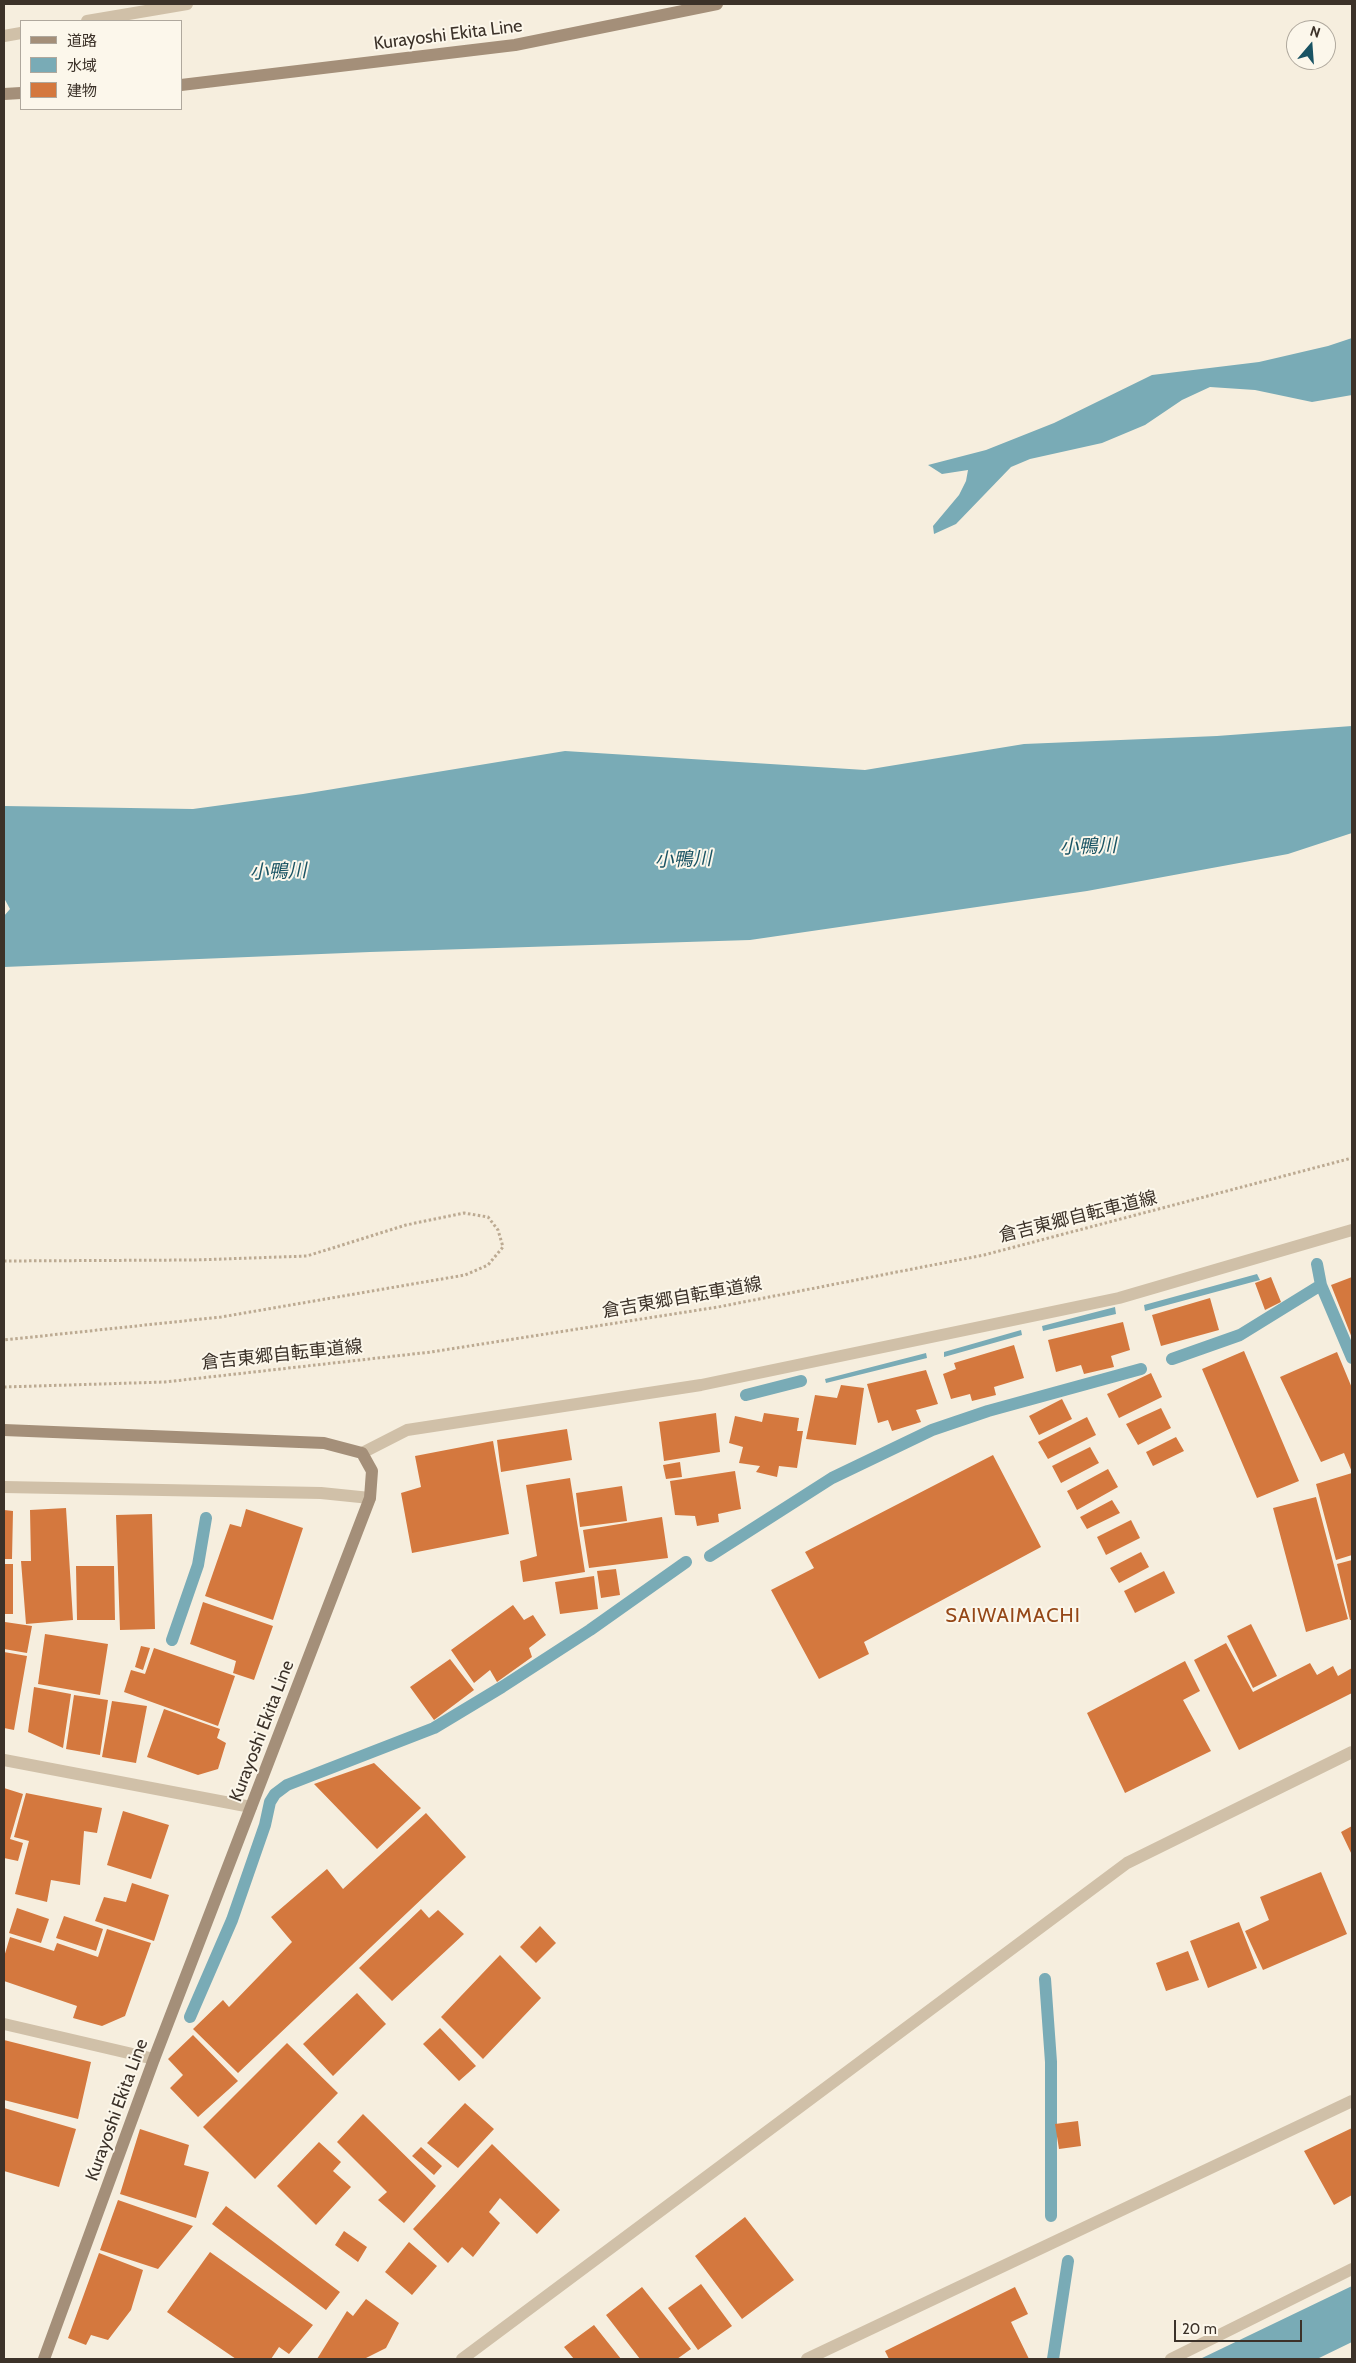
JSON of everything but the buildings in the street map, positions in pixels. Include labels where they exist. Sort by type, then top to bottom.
[{"type":"main road","name":"Kurayoshi Ekita Line","points":[[182,84],[515,46],[718,4]]},
{"type":"main road","points":[[4,94],[20,93]]},
{"type":"main road","points":[[4,1430],[324,1443],[362,1453]]},
{"type":"main road","name":"Kurayoshi Ekita Line","points":[[44,2359],[154,2059],[370,1498],[372,1471],[362,1453]]},
{"type":"street","points":[[93,20],[187,4]]},
{"type":"street","points":[[4,36],[20,33]]},
{"type":"street","points":[[362,1453],[407,1430],[701,1385],[1120,1298],[1352,1230]]},
{"type":"street","points":[[4,1488],[321,1493],[370,1498]]},
{"type":"street","points":[[462,2359],[1127,1863],[1352,1752]]},
{"type":"street","points":[[4,1760],[252,1807]]},
{"type":"street","points":[[4,2024],[154,2059]]},
{"type":"street","points":[[807,2359],[1352,2101]]},
{"type":"street","points":[[1171,2359],[1352,2269]]},
{"type":"path","name":"倉吉東郷自転車道線","points":[[4,1387],[165,1382],[431,1352],[718,1307],[984,1255],[1352,1158]]},
{"type":"path","points":[[4,1261],[195,1260],[307,1256],[406,1225],[464,1213],[488,1217],[498,1230],[502,1247],[488,1265],[465,1275],[221,1317],[4,1340]]},
{"type":"water","points":[[1352,338],[1352,395],[1312,402],[1255,390],[1210,387],[1182,400],[1145,425],[1102,443],[1030,459],[1011,467],[956,524],[934,534],[933,526],[959,495],[966,481],[968,470],[942,474],[928,465],[986,450],[1054,423],[1152,375],[1259,362],[1328,346]]},
{"type":"water","name":"小鴨川","points":[[1352,726],[1352,833],[1288,854],[1087,891],[750,940],[370,952],[4,967],[4,916],[10,909],[4,898],[4,806],[193,809],[303,794],[565,751],[865,770],[1024,744],[1217,736]]},
{"type":"water","points":[[1257,1274],[1260,1280],[1145,1311],[1144,1305]]},
{"type":"water","points":[[1115,1307],[1116,1314],[1043,1331],[1042,1326]]},
{"type":"water","points":[[1021,1330],[1022,1335],[944,1357],[944,1352]]},
{"type":"water","points":[[926,1353],[927,1358],[826,1383],[825,1379]]},
{"type":"water","points":[[1352,2286],[1352,2342],[1317,2359],[1200,2359]]},
{"type":"waterway","points":[[1317,1264],[1321,1285],[1352,1358]]},
{"type":"waterway","points":[[1172,1359],[1240,1335],[1321,1285]]},
{"type":"waterway","points":[[710,1556],[832,1478],[932,1430],[988,1411],[1141,1369]]},
{"type":"waterway","points":[[746,1395],[801,1381]]},
{"type":"waterway","points":[[172,1640],[198,1565],[206,1518]]},
{"type":"waterway","points":[[190,2017],[232,1920],[265,1825],[270,1802],[275,1794],[287,1785],[434,1728],[590,1630],[686,1562]]},
{"type":"waterway","points":[[1045,1979],[1051,2062],[1051,2216]]},
{"type":"waterway","points":[[1053,2359],[1068,2261]]},
{"type":"district","name":"SAIWAIMACHI","points":[[1013,1616]]}]
